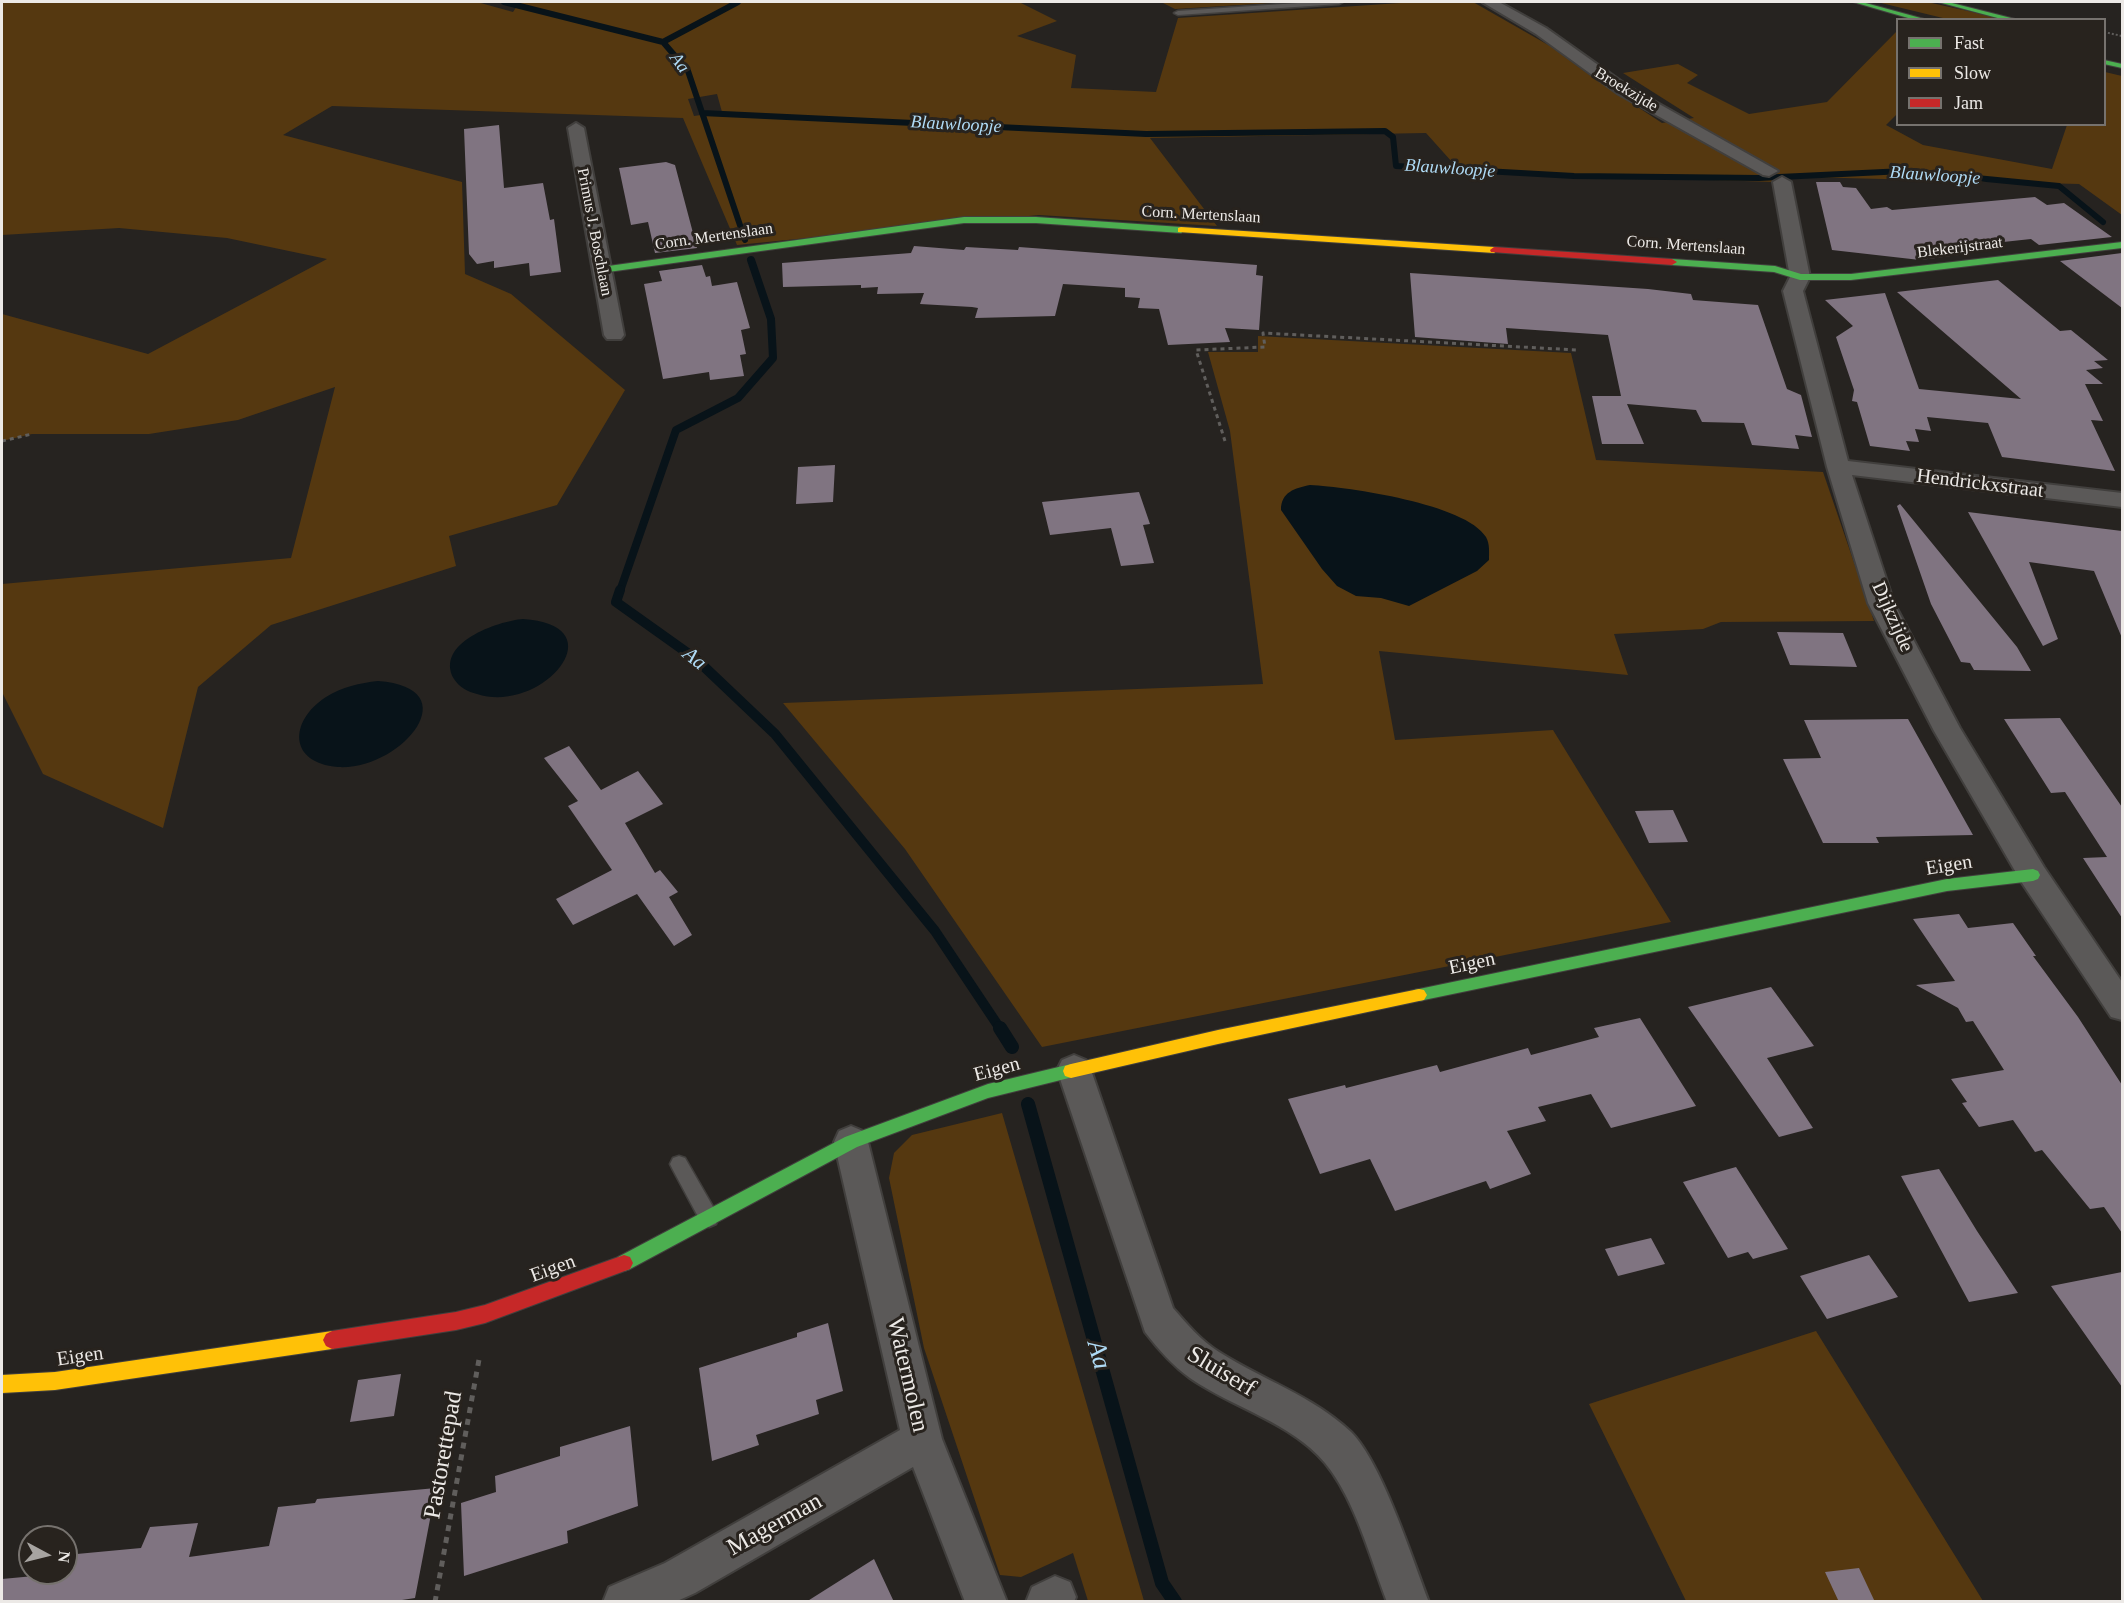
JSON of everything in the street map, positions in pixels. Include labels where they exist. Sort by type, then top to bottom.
[{"type":"street","name":"Broekzijde","points":[[1489,2],[1541,31],[1623,90],[1775,176]]},
{"type":"street","points":[[1856,2],[1917,18]]},
{"type":"street","points":[[1941,2],[2008,18]]},
{"type":"street","points":[[2106,62],[2122,66]]},
{"type":"street","name":"Primus J. Boschlaan","points":[[576,128],[614,335]]},
{"type":"street","name":"Dijkzijde","points":[[1775,176],[1800,277],[1793,291],[1838,467],[1881,603],[1948,731],[2033,875],[2122,1008]]},
{"type":"street","name":"Corn. Mertenslaan","points":[[601,270],[911,226],[964,220],[1036,220],[1775,269],[1800,277]]},
{"type":"street","name":"Blekerijstraat","points":[[1800,277],[1851,277],[2122,245]]},
{"type":"street","name":"Hendrickxstraat","points":[[1838,467],[2122,500]]},
{"type":"street","name":"Eigen","points":[[2,1384],[55,1381],[444,1323],[485,1314],[623,1264],[851,1142],[987,1091],[1252,1030],[1947,885],[2033,875]]},
{"type":"street","name":"Sluiserf","points":[[1063,1073],[1158,1318],[1167,1332],[1192,1358],[1312,1424],[1348,1456],[1358,1475],[1408,1602]]},
{"type":"street","name":"Watermolen","points":[[851,1142],[922,1439],[986,1602]]},
{"type":"street","name":"Magerman","points":[[624,1602],[681,1578],[922,1439]]},
{"type":"lane","points":[[1178,13],[1339,2]]},
{"type":"lane","points":[[679,1164],[709,1218]]},
{"type":"path","points":[[2106,32],[2122,36]]},
{"type":"path","points":[[1225,441],[1196,350],[1265,347],[1263,333],[1577,350]]},
{"type":"path","points":[[2,441],[32,434]]},
{"type":"path","name":"Pastorettepad","points":[[435,1602],[485,1314]]},
{"type":"shaded area","points":[[2,2],[477,2],[513,12],[519,3],[517,2],[1019,2],[1057,21],[1017,36],[1076,55],[1071,88],[1156,92],[1178,18],[1415,2],[1473,2],[1550,46],[1662,123],[1694,118],[1623,73],[1678,64],[1698,75],[1687,83],[1749,114],[1827,102],[1896,32],[1896,115],[1886,125],[1923,145],[2052,169],[2067,126],[2106,126],[2106,72],[2122,76],[2122,215],[2079,184],[1804,177],[1774,182],[1461,172],[1426,133],[1150,138],[1217,226],[1039,215],[737,245],[683,118],[332,106],[283,135],[462,182],[465,274],[511,294],[625,390],[557,505],[449,536],[456,566],[271,625],[198,687],[163,828],[43,774],[2,692],[2,584],[291,558],[335,387],[238,420],[149,434],[32,434],[2,441],[2,314],[148,354],[327,259],[227,238],[119,228],[2,235]],"holes":[[[717,94],[722,112],[694,116],[688,99]]]},
{"type":"shaded area","points":[[1161,2],[1289,2],[1175,9]]},
{"type":"shaded area","points":[[1877,2],[1927,2],[1999,18],[1943,18]]},
{"type":"shaded area","points":[[1258,336],[1571,353],[1596,460],[1823,472],[1874,621],[1721,622],[1703,629],[1614,634],[1628,675],[1379,651],[1395,740],[1553,730],[1671,922],[1042,1047],[905,849],[783,703],[1263,684],[1230,431],[1208,352],[1258,352]]},
{"type":"shaded area","points":[[1310,485],[1351,489],[1405,499],[1456,515],[1474,525],[1486,537],[1489,546],[1489,560],[1477,571],[1409,606],[1381,598],[1356,596],[1337,586],[1322,569],[1281,510],[1286,495],[1294,489]]},
{"type":"shaded area","points":[[523,619],[551,625],[565,636],[568,651],[560,667],[545,681],[525,692],[502,697],[474,693],[458,684],[450,666],[453,655],[460,645],[485,629]]},
{"type":"shaded area","points":[[378,681],[406,687],[420,698],[423,712],[416,728],[402,743],[383,756],[361,765],[338,767],[322,764],[310,758],[302,749],[299,739],[305,718],[314,707],[338,691],[358,684]]},
{"type":"shaded area","points":[[1002,1113],[1144,1601],[1088,1601],[1073,1553],[1021,1577],[1000,1575],[924,1348],[889,1178],[894,1153],[912,1135]]},
{"type":"shaded area","points":[[1816,1331],[1983,1601],[1686,1601],[1589,1404]]},
{"type":"building","points":[[499,125],[504,188],[543,183],[550,220],[554,219],[561,272],[530,276],[529,263],[494,268],[494,261],[477,264],[469,254],[464,129]]},
{"type":"building","points":[[666,162],[675,165],[697,248],[655,253],[648,222],[631,225],[619,168]]},
{"type":"building","points":[[1816,182],[1840,182],[1843,187],[1856,188],[1871,209],[1887,207],[1892,210],[2035,197],[2047,205],[2064,203],[2112,237],[2039,245],[2031,239],[1957,247],[1966,254],[1920,260],[1832,250]]},
{"type":"building","points":[[914,246],[964,250],[966,247],[1018,250],[1019,247],[1257,265],[1256,275],[1263,276],[1259,330],[1225,328],[1230,342],[1168,345],[1159,309],[1138,308],[1140,298],[1125,297],[1125,288],[1063,284],[1055,316],[975,318],[978,308],[920,304],[924,293],[877,294],[878,287],[861,288],[861,285],[783,287],[782,263],[911,253]]},
{"type":"building","points":[[2122,253],[2122,308],[2060,261]]},
{"type":"building","points":[[702,265],[706,277],[710,276],[712,286],[737,282],[750,328],[741,330],[746,354],[740,355],[744,376],[710,380],[709,372],[663,379],[644,284],[662,281],[659,271]]},
{"type":"building","points":[[1410,273],[1648,289],[1691,294],[1693,300],[1758,305],[1787,389],[1801,395],[1812,437],[1795,435],[1799,449],[1752,445],[1744,423],[1702,422],[1696,410],[1627,404],[1644,444],[1602,444],[1592,396],[1621,396],[1608,335],[1506,328],[1508,344],[1415,337]]},
{"type":"building","points":[[1998,280],[2060,331],[2071,330],[2108,360],[2094,361],[2103,368],[2086,370],[2103,384],[2085,384],[2103,421],[2091,420],[2115,471],[2002,457],[1988,423],[1927,417],[1931,431],[1915,429],[1919,442],[1906,441],[1910,451],[1870,446],[1857,402],[1852,401],[1854,390],[1836,337],[1853,326],[1825,300],[1885,293],[1919,389],[2021,399],[1897,292]]},
{"type":"building","points":[[835,465],[833,502],[796,504],[798,467]]},
{"type":"building","points":[[1139,492],[1150,524],[1143,525],[1154,563],[1121,566],[1111,528],[1050,535],[1042,502]]},
{"type":"building","points":[[1900,504],[2017,647],[2031,671],[1974,670],[1970,663],[1961,662],[1931,604],[1897,506]]},
{"type":"building","points":[[1968,512],[2122,531],[2122,638],[2094,571],[2029,562],[2058,639],[2043,646]]},
{"type":"building","points":[[1777,632],[1843,633],[1857,667],[1790,665]]},
{"type":"building","points":[[2060,718],[2122,807],[2122,918],[2083,858],[2107,857],[2065,792],[2051,793],[2004,719]]},
{"type":"building","points":[[1908,719],[1973,835],[1876,837],[1879,843],[1823,843],[1783,759],[1821,758],[1804,720]]},
{"type":"building","points":[[569,746],[601,790],[638,771],[663,804],[625,823],[655,873],[660,870],[678,892],[669,897],[692,935],[674,946],[637,894],[573,925],[556,899],[612,870],[568,806],[578,801],[544,758]]},
{"type":"building","points":[[1673,810],[1688,842],[1649,843],[1635,811]]},
{"type":"building","points":[[1959,914],[1968,928],[2013,923],[2036,956],[2033,956],[2078,1017],[2122,1085],[2122,1233],[2104,1207],[2090,1209],[2042,1150],[2035,1152],[2013,1120],[1979,1127],[1962,1103],[1967,1102],[1951,1079],[2004,1070],[1973,1021],[1966,1022],[1958,1008],[1916,985],[1955,981],[1913,919]]},
{"type":"building","points":[[1771,987],[1814,1046],[1767,1058],[1813,1128],[1779,1137],[1688,1007]]},
{"type":"building","points":[[1640,1018],[1696,1106],[1611,1128],[1591,1094],[1538,1107],[1546,1121],[1507,1131],[1531,1174],[1490,1189],[1486,1181],[1395,1211],[1370,1159],[1320,1174],[1288,1099],[1345,1085],[1346,1088],[1437,1065],[1440,1072],[1528,1048],[1531,1055],[1599,1037],[1594,1028]]},
{"type":"building","points":[[1736,1167],[1788,1249],[1753,1259],[1748,1252],[1728,1258],[1683,1182]]},
{"type":"building","points":[[1939,1169],[2018,1293],[1969,1302],[1901,1176]]},
{"type":"building","points":[[1651,1238],[1665,1264],[1618,1276],[1605,1249]]},
{"type":"building","points":[[1869,1255],[1898,1297],[1827,1319],[1800,1276]]},
{"type":"building","points":[[2122,1272],[2122,1387],[2051,1286]]},
{"type":"building","points":[[828,1323],[843,1391],[816,1400],[819,1414],[756,1435],[759,1445],[712,1461],[699,1368],[797,1337],[797,1333]]},
{"type":"building","points":[[401,1374],[394,1416],[350,1422],[358,1380]]},
{"type":"building","points":[[630,1426],[638,1506],[567,1531],[568,1543],[464,1576],[461,1503],[496,1492],[495,1476],[560,1456],[560,1447]]},
{"type":"building","points":[[436,1488],[415,1598],[389,1602],[2,1602],[2,1579],[18,1578],[18,1585],[78,1585],[78,1554],[141,1548],[150,1527],[198,1523],[189,1557],[269,1546],[278,1507],[315,1503],[317,1499]]},
{"type":"building","points":[[874,1559],[894,1602],[806,1602]]},
{"type":"building","points":[[1859,1568],[1875,1602],[1839,1602],[1825,1572]]},
{"type":"waterway","name":"Aa","points":[[504,2],[663,42]]},
{"type":"waterway","points":[[663,42],[738,2]]},
{"type":"waterway","name":"Aa","points":[[663,42],[688,71],[702,113]]},
{"type":"waterway","name":"Blauwloopje","points":[[702,113],[1146,134],[1385,131],[1393,137],[1396,166],[1574,176],[1759,178],[1904,171],[2059,186],[2103,222]]},
{"type":"waterway","name":"Aa","points":[[702,113],[745,240]]},
{"type":"waterway","name":"Aa","points":[[620,591],[676,430],[738,398],[773,358],[771,319],[751,260]]},
{"type":"waterway","name":"Aa","points":[[620,590],[616,602],[696,659],[775,734],[935,931],[1001,1030]]},
{"type":"waterway","name":"Aa","points":[[1000,1028],[1012,1047]]},
{"type":"waterway","name":"Aa","points":[[1028,1104],[1162,1583],[1175,1602]]},
{"type":"traffic: fast","points":[[1856,2],[1917,18]]},
{"type":"traffic: fast","points":[[1941,2],[2008,18]]},
{"type":"traffic: fast","points":[[2106,62],[2122,66]]},
{"type":"traffic: fast","points":[[601,270],[964,220],[1036,220],[1181,230]]},
{"type":"traffic: fast","points":[[1672,262],[1775,269],[1800,277],[1851,277],[2122,245]]},
{"type":"traffic: fast","points":[[1419,995],[1947,885],[2033,875]]},
{"type":"traffic: fast","points":[[624,1263],[851,1142],[988,1091],[1071,1071]]},
{"type":"traffic: slow","points":[[1181,230],[1494,250]]},
{"type":"traffic: slow","points":[[1071,1071],[1218,1037],[1419,995]]},
{"type":"traffic: slow","points":[[2,1384],[55,1381],[332,1340]]},
{"type":"traffic: jam","points":[[1494,250],[1672,262]]},
{"type":"traffic: jam","points":[[332,1340],[456,1321],[485,1314],[624,1263]]}]
